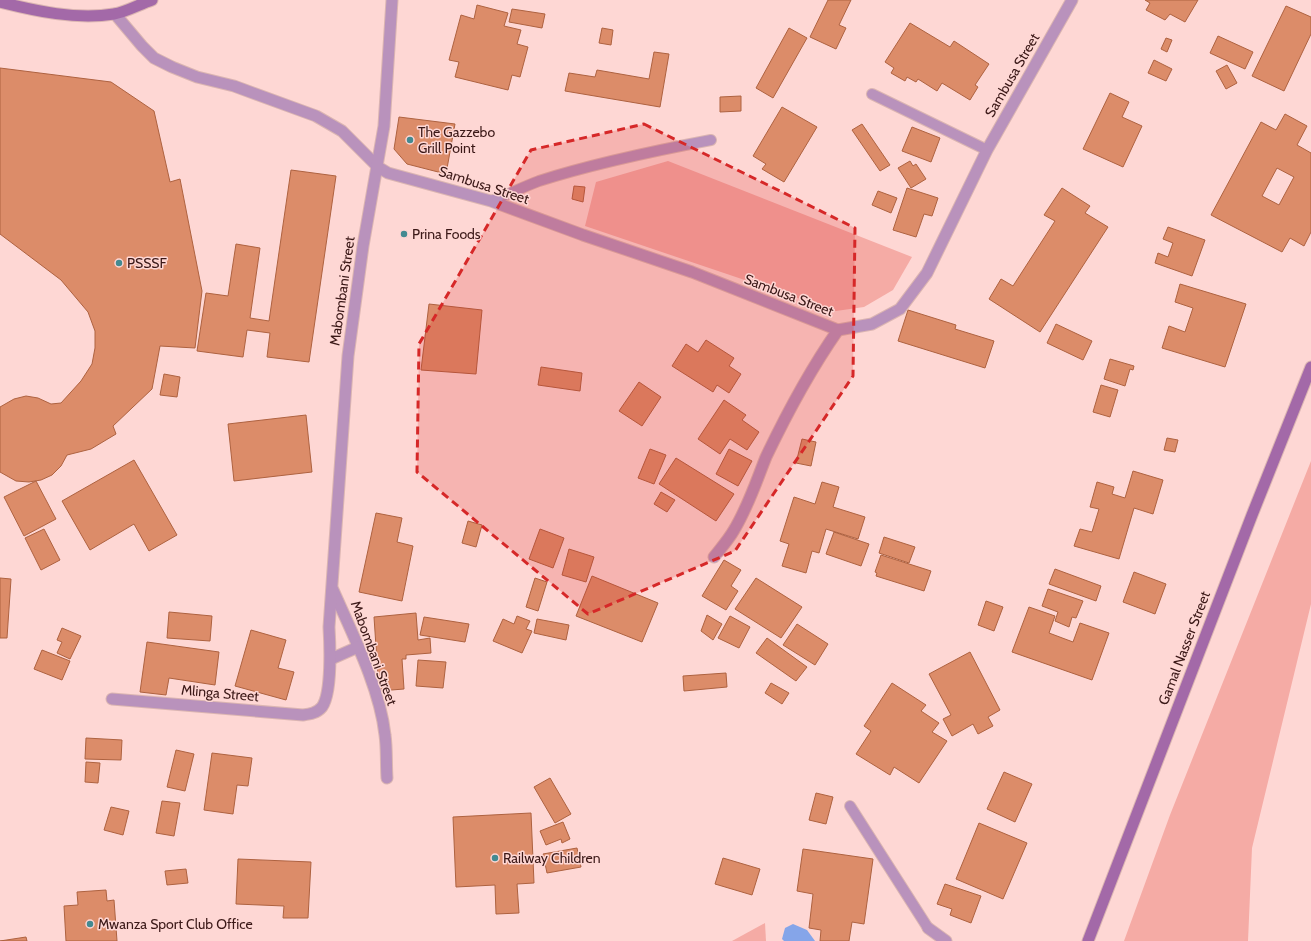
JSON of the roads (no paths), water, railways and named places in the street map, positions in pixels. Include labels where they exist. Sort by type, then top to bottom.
[{"type":"main road","points":[[0,2],[29,10],[78,16],[115,14],[152,0]]},
{"type":"main road","name":"Gamal Nasser Street","points":[[1088,941],[1249,522],[1311,368]]},
{"type":"street","name":"Mabombani Street","points":[[323,706],[331,658],[329,627],[348,356],[363,246],[384,126],[392,0]]},
{"type":"street","name":"Sambusa Street","points":[[115,14],[154,58],[172,68],[234,86],[316,116],[342,131],[378,167],[399,177],[491,201],[583,236],[692,272],[838,330],[872,324],[900,309],[927,273],[987,150],[1072,0]]},
{"type":"street","points":[[714,557],[734,530],[752,496],[766,458],[785,419],[813,367],[838,330]]},
{"type":"street","name":"Mabombani Street","points":[[332,587],[358,648],[378,702],[385,734],[387,778]]},
{"type":"street","points":[[331,658],[358,648]]},
{"type":"street","name":"Mlinga Street","points":[[112,699],[303,715],[315,713],[323,706]]},
{"type":"street","points":[[928,928],[946,941]]},
{"type":"lane","points":[[872,94],[987,150]]},
{"type":"lane","points":[[491,201],[537,182],[575,170],[636,154],[711,140]]},
{"type":"lane","points":[[850,806],[928,928]]},
{"type":"water","points":[[793,924],[807,930],[815,941],[784,941],[782,939],[785,928]]},
{"type":"place","name":"The Gazzebo Grill Point","points":[[410,140]]},
{"type":"place","name":"Prina Foods","points":[[404,234]]},
{"type":"place","name":"PSSSF","points":[[119,263]]},
{"type":"place","name":"Railway Children","points":[[495,858]]},
{"type":"place","name":"Mwanza Sport Club Office","points":[[90,924]]}]
